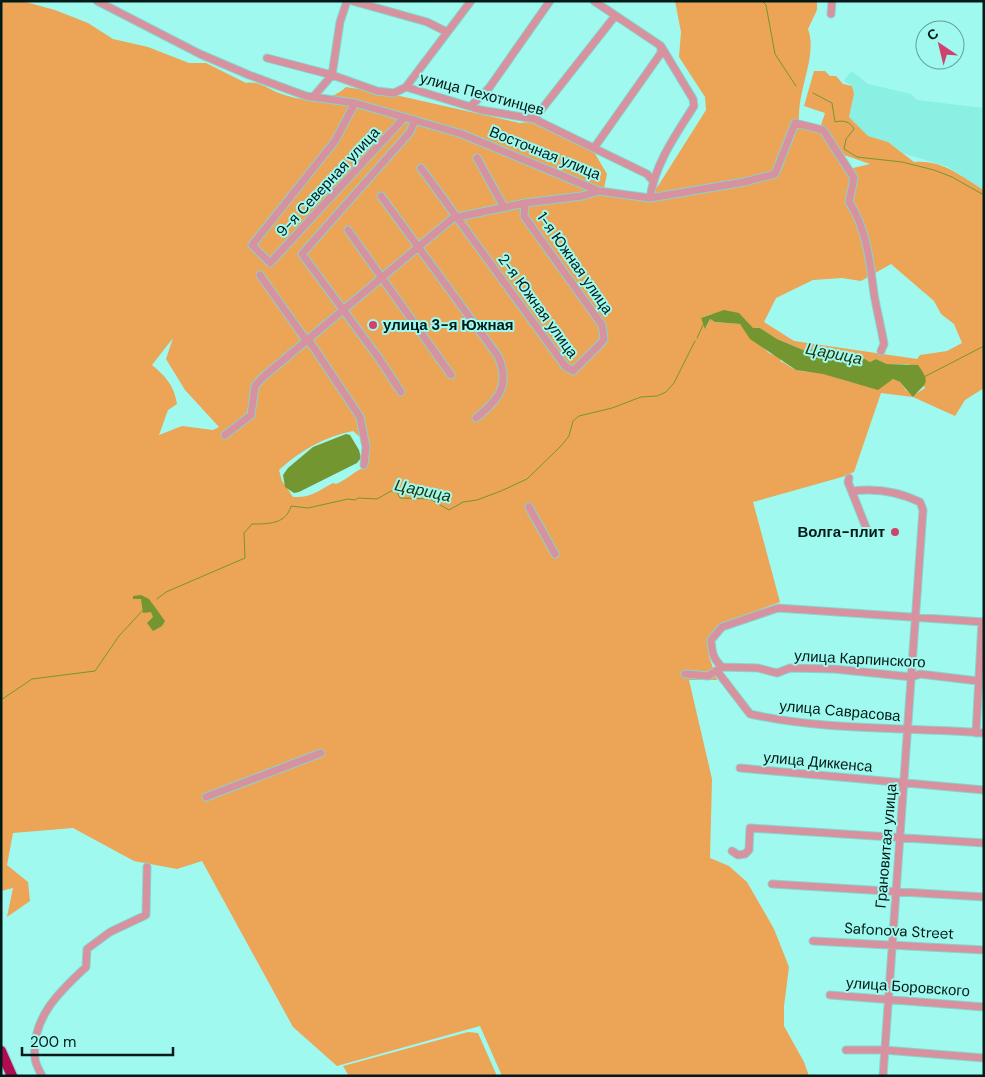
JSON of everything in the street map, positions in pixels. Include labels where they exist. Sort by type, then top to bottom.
[{"type":"highway","points":[[1,1050],[12,1076]]},
{"type":"street","name":"Восточная улица","points":[[97,1],[200,54],[249,75],[306,96],[355,103],[462,134],[599,191],[650,198],[744,182],[775,174],[795,123],[822,130],[854,178],[849,202],[857,215],[872,267],[874,294],[884,344],[881,351]]},
{"type":"street","points":[[314,96],[332,74],[340,22],[347,1]]},
{"type":"street","points":[[352,1],[427,22],[447,32]]},
{"type":"street","points":[[406,87],[471,1]]},
{"type":"street","points":[[471,106],[488,88],[550,1]]},
{"type":"street","points":[[594,1],[603,3],[616,16],[661,46],[693,99],[694,106],[660,159],[659,171],[653,181],[650,198]]},
{"type":"street","points":[[831,14],[832,1]]},
{"type":"street","points":[[534,119],[616,16]]},
{"type":"street","points":[[594,148],[661,53],[661,46]]},
{"type":"street","name":"улица Пехотинцев","points":[[267,58],[332,74],[377,91],[394,93],[406,87],[481,110],[534,119],[647,174],[653,181]]},
{"type":"street","name":"9-я Северная улица","points":[[355,103],[335,141],[252,245],[270,263],[404,118]]},
{"type":"street","points":[[401,392],[378,357],[302,254],[410,132],[415,120]]},
{"type":"street","points":[[477,158],[504,207]]},
{"type":"street","points":[[422,168],[456,217]]},
{"type":"street","points":[[225,435],[251,414],[255,386],[263,377],[417,247],[456,217],[525,203],[582,196],[599,191]]},
{"type":"street","points":[[381,196],[498,356],[502,365],[502,391],[497,401],[476,418]]},
{"type":"street","name":"1-я Южная улица","points":[[525,203],[524,216],[593,310],[602,325],[604,338]]},
{"type":"street","name":"2-я Южная улица","points":[[456,217],[568,370],[573,372],[604,338]]},
{"type":"street","points":[[348,230],[451,376]]},
{"type":"street","points":[[260,275],[306,340],[310,342],[360,417],[366,447],[364,465]]},
{"type":"street","points":[[849,478],[848,482],[869,535]]},
{"type":"street","name":"Грановитая улица","points":[[853,491],[883,491],[920,502],[923,510],[883,1076]]},
{"type":"street","points":[[529,507],[555,554]]},
{"type":"street","name":"улица Саврасова","points":[[916,617],[778,608],[722,627],[711,640],[712,652],[719,669],[750,714],[774,720],[908,731],[984,733]]},
{"type":"street","points":[[916,617],[983,622],[976,733]]},
{"type":"street","name":"улица Карпинского","points":[[685,674],[708,676],[719,669],[758,668],[777,673],[790,668],[834,669],[912,677],[920,674],[978,681]]},
{"type":"street","points":[[206,797],[321,753]]},
{"type":"street","name":"улица Диккенса","points":[[740,768],[984,790]]},
{"type":"street","points":[[732,851],[738,855],[745,854],[749,850],[750,828],[984,843]]},
{"type":"street","points":[[42,1076],[34,1058],[39,1025],[55,996],[86,967],[87,948],[110,932],[146,915],[147,867]]},
{"type":"street","points":[[772,884],[984,897]]},
{"type":"street","name":"Safonova Street","points":[[813,941],[984,950]]},
{"type":"street","name":"улица Боровского","points":[[830,995],[984,1007]]},
{"type":"street","points":[[846,1050],[884,1050],[984,1058]]},
{"type":"shaded area","points":[[1,1],[22,1],[55,10],[88,23],[113,39],[148,47],[189,63],[206,63],[246,83],[265,86],[294,98],[322,99],[338,93],[346,87],[391,94],[520,123],[530,122],[594,152],[607,174],[603,193],[645,198],[658,186],[706,110],[705,97],[679,57],[681,32],[675,1],[817,1],[817,10],[808,29],[811,50],[801,97],[799,121],[820,128],[825,113],[804,106],[814,71],[825,71],[830,76],[836,76],[843,84],[852,86],[854,94],[849,117],[868,136],[888,142],[914,162],[933,163],[942,166],[984,190],[984,388],[965,400],[955,416],[913,397],[881,393],[854,472],[753,502],[780,602],[722,624],[707,639],[709,656],[717,680],[689,680],[712,779],[710,858],[729,866],[747,882],[774,929],[789,967],[784,1006],[784,1026],[804,1062],[809,1076],[502,1076],[480,1026],[337,1066],[293,1027],[202,861],[177,869],[134,861],[73,828],[13,833],[7,865],[28,882],[30,901],[7,917],[13,888],[1,891]],"holes":[[[839,150],[844,155],[870,164],[849,169]],[[891,264],[934,301],[941,314],[954,324],[962,343],[947,351],[920,355],[917,359],[794,341],[764,322],[776,298],[813,280],[842,278],[861,281]],[[712,314],[753,328],[760,328],[777,339],[808,352],[812,349],[851,355],[870,362],[876,359],[887,364],[909,364],[925,388],[917,393],[907,391],[900,382],[893,379],[884,383],[866,385],[821,373],[795,369],[780,361],[781,358],[769,353],[740,324],[715,322],[710,319],[706,328],[701,318]],[[173,338],[166,359],[185,390],[219,427],[213,430],[182,426],[159,435],[168,410],[177,404],[171,386],[152,365]],[[353,431],[361,438],[366,467],[336,484],[333,483],[305,496],[293,497],[282,481],[279,470],[304,450],[332,437]]]},
{"type":"shaded area","points":[[851,71],[868,84],[911,94],[917,100],[984,108],[984,190],[948,167],[903,153],[888,142],[868,136],[849,117],[854,94],[852,86],[844,81]]},
{"type":"shaded area","points":[[468,1032],[478,1033],[497,1076],[349,1076],[343,1066]]},
{"type":"water","points":[[724,310],[739,313],[753,328],[760,328],[777,339],[808,352],[812,349],[844,353],[849,357],[865,359],[870,362],[876,359],[887,364],[918,365],[925,376],[924,386],[913,397],[900,382],[893,379],[878,390],[823,374],[796,370],[750,339],[740,324],[715,322],[710,319],[705,329],[701,318]]},
{"type":"water","points":[[346,434],[350,435],[359,450],[361,458],[357,463],[299,492],[294,493],[285,487],[283,475],[288,468],[313,447]]},
{"type":"water","points":[[141,595],[149,599],[165,621],[162,626],[153,631],[147,623],[153,617],[151,612],[143,613],[141,599],[133,599],[133,596]]},
{"type":"waterway","points":[[762,1],[766,5],[775,54],[796,86]]},
{"type":"waterway","points":[[813,93],[832,103],[835,122],[846,122],[852,126],[854,129],[846,139],[844,149],[857,157],[902,162],[934,170],[952,177],[984,195]]},
{"type":"waterway","name":"Царица","points":[[697,338],[704,323]]},
{"type":"waterway","name":"Царица","points":[[157,599],[166,592],[245,558],[244,533],[252,524],[281,520],[289,512],[291,506],[308,508],[348,499],[377,499],[391,491],[397,492],[400,498],[430,499],[449,510],[463,502],[477,500],[527,479],[561,446],[569,436],[573,421],[579,416],[612,408],[641,397],[657,396],[666,392],[674,383],[695,341]]},
{"type":"waterway","name":"Царица","points":[[924,377],[984,346]]},
{"type":"waterway","name":"Царица","points":[[1,700],[32,679],[95,671],[119,636],[144,609]]},
{"type":"place","name":"улица 3-я Южная","points":[[373,325]]},
{"type":"place","name":"Волга-плит","points":[[895,532]]}]
